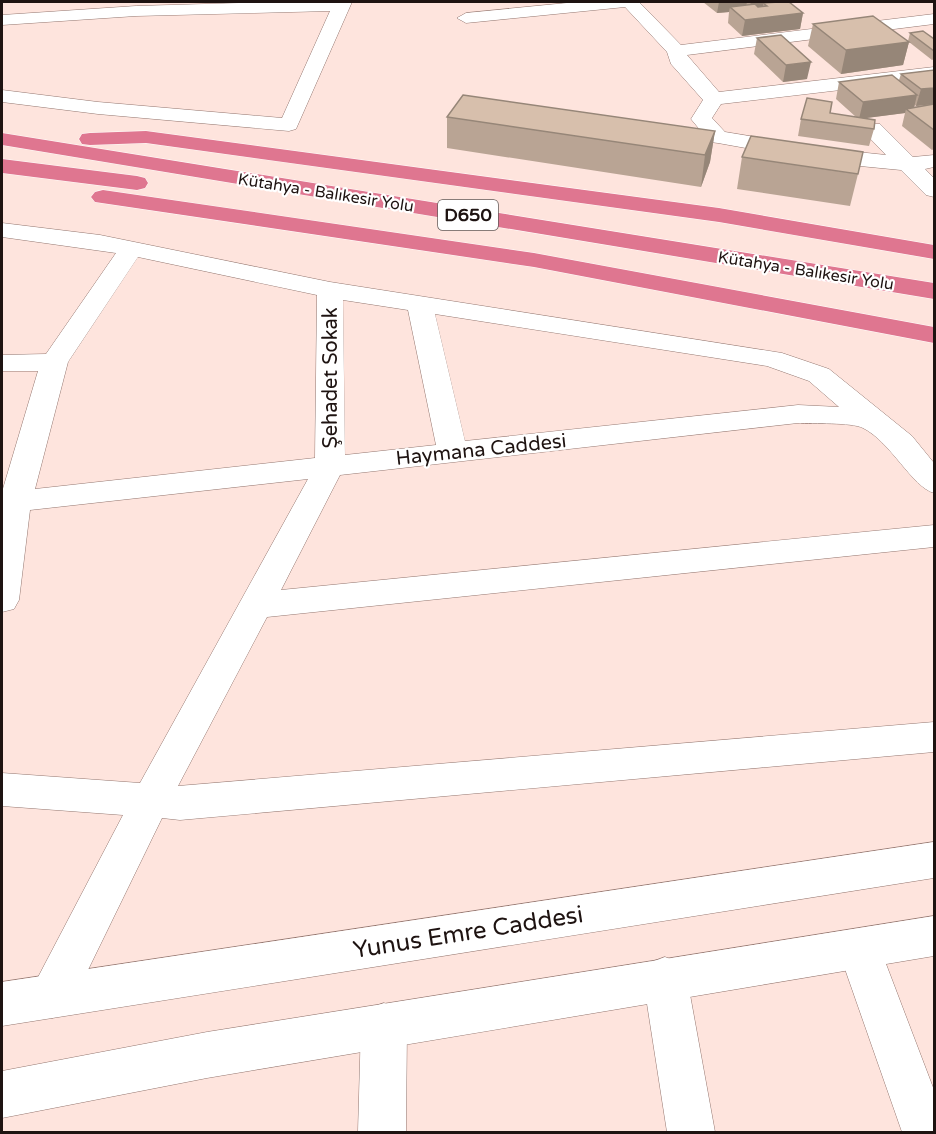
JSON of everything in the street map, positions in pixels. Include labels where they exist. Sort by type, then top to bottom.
[{"type":"highway","points":[[12,141],[146,137],[719,215],[934,252]]},
{"type":"highway","name":"Kütahya - Balıkesir Yolu","points":[[12,141],[934,291]]},
{"type":"highway","name":"Kütahya - Balıkesir Yolu","points":[[2,166],[351,211],[934,311]]},
{"type":"highway","points":[[28,169],[94,195],[534,260],[934,335]]},
{"type":"street","points":[[466,18],[628,2],[676,51],[678,60],[714,99]]},
{"type":"street","points":[[2,20],[107,7],[343,3],[290,125],[98,108],[2,96]]},
{"type":"street","points":[[676,51],[934,19]]},
{"type":"street","points":[[714,99],[934,73]]},
{"type":"street","points":[[714,99],[701,119],[718,137],[829,156],[910,165],[934,161]]},
{"type":"street","points":[[872,129],[910,165],[925,184],[934,190]]},
{"type":"street","points":[[2,230],[100,242],[330,290],[772,359],[819,375],[902,443],[934,483]]},
{"type":"street","points":[[2,600],[9,502],[54,362],[132,248]]},
{"type":"street","name":"Şehadet Sokak","points":[[330,290],[330,466]]},
{"type":"street","points":[[420,304],[453,452]]},
{"type":"street","points":[[2,363],[54,362]]},
{"type":"street","name":"Haymana Caddesi","points":[[9,502],[798,414],[869,418]]},
{"type":"street","points":[[52,996],[151,800],[330,466]]},
{"type":"street","points":[[256,605],[934,536]]},
{"type":"street","points":[[2,789],[180,802],[934,737]]},
{"type":"street","name":"Yunus Emre Caddesi","points":[[2,1004],[934,860]]},
{"type":"street","points":[[2,1095],[207,1055],[665,978],[934,936]]},
{"type":"street","points":[[860,949],[926,1132]]},
{"type":"street","points":[[665,978],[691,1132]]},
{"type":"street","points":[[382,1132],[384,1025]]},
{"type":"building","points":[[789,2],[803,13],[745,20],[730,7],[755,4],[758,7],[767,6],[763,3]]},
{"type":"building","points":[[873,16],[909,42],[846,50],[813,24]]},
{"type":"building","points":[[923,31],[934,39],[934,51],[910,33]]},
{"type":"building","points":[[781,35],[811,62],[786,65],[757,38]]},
{"type":"building","points":[[934,70],[934,88],[921,89],[901,74]]},
{"type":"building","points":[[892,75],[917,95],[863,102],[839,82]]},
{"type":"building","points":[[463,95],[715,131],[705,155],[447,117]]},
{"type":"building","points":[[807,98],[832,102],[830,113],[875,120],[874,129],[801,119]]},
{"type":"building","points":[[934,104],[934,130],[906,109]]},
{"type":"building","points":[[751,136],[863,152],[858,174],[742,157]]}]
